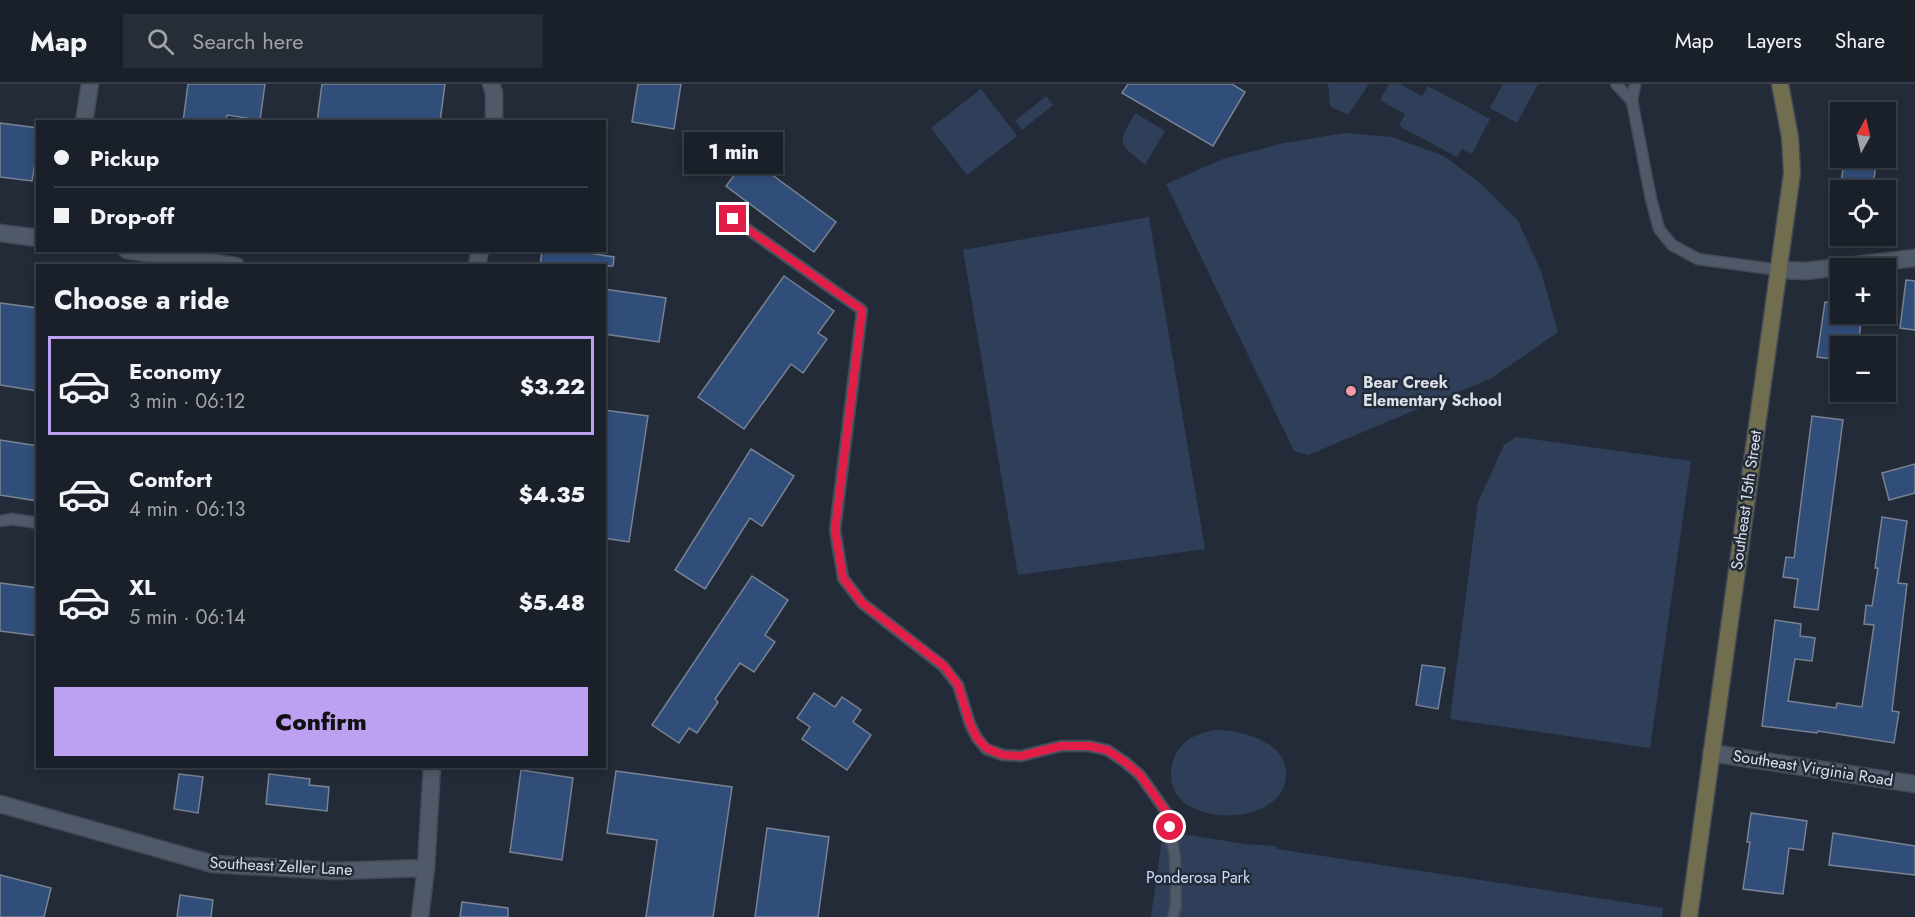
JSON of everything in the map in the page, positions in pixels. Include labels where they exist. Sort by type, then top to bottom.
[{"type":"main road","name":"Southeast 15th Street","points":[[1689,917],[1792,173],[1790,137],[1780,84]]},
{"type":"street","points":[[84,120],[90,84]]},
{"type":"street","points":[[490,84],[494,92],[494,120]]},
{"type":"street","points":[[0,232],[36,238]]},
{"type":"street","points":[[141,252],[222,264]]},
{"type":"street","points":[[1779,270],[1806,271],[1915,258]]},
{"type":"street","name":"Southeast Virginia Road","points":[[1711,753],[1915,784]]},
{"type":"street","points":[[420,917],[426,868],[432,768]]},
{"type":"street","name":"Southeast Zeller Lane","points":[[0,804],[213,864],[335,871],[426,868]]},
{"type":"lane","points":[[1616,84],[1632,101]]},
{"type":"lane","points":[[1635,84],[1632,101],[1659,229],[1672,245],[1698,259],[1779,270]]},
{"type":"lane","points":[[733,219],[862,310],[835,530],[843,578],[862,603],[944,666],[958,685],[970,724],[977,738],[986,748],[1003,755],[1021,756],[1061,746],[1089,746],[1107,750],[1140,775],[1167,813],[1175,857],[1176,905],[1173,917]]},
{"type":"lane","points":[[0,521],[12,519],[36,523]]},
{"type":"green space","points":[[1328,84],[1369,84],[1348,115],[1330,106]]},
{"type":"green space","points":[[1389,84],[1400,84],[1422,96],[1428,86],[1490,119],[1472,154],[1462,149],[1457,157],[1399,126],[1405,114],[1380,100]]},
{"type":"green space","points":[[1503,84],[1538,84],[1517,123],[1490,108]]},
{"type":"green space","points":[[981,89],[1017,136],[967,175],[931,128]]},
{"type":"green space","points":[[1046,96],[1053,105],[1022,130],[1015,121]]},
{"type":"green space","points":[[1135,113],[1165,131],[1145,165],[1125,147],[1123,142],[1125,132]]},
{"type":"green space","points":[[1345,133],[1392,137],[1444,156],[1480,183],[1518,221],[1541,271],[1558,332],[1492,378],[1308,455],[1294,451],[1166,184],[1223,159],[1284,143]]},
{"type":"green space","points":[[1149,217],[1205,549],[1018,575],[963,250]]},
{"type":"green space","points":[[1516,437],[1691,461],[1650,748],[1450,719],[1478,502],[1504,445]]},
{"type":"green space","points":[[1214,730],[1249,735],[1272,746],[1280,754],[1285,765],[1286,777],[1279,795],[1264,807],[1243,814],[1220,815],[1199,810],[1182,800],[1172,783],[1173,761],[1176,754],[1189,739]]},
{"type":"green space","name":"Ponderosa Park","points":[[1163,831],[1245,844],[1275,846],[1277,849],[1663,908],[1662,917],[1151,917]]},
{"type":"building","points":[[188,84],[265,84],[260,120],[227,115],[226,120],[183,120]]},
{"type":"building","points":[[322,84],[445,84],[440,120],[317,120]]},
{"type":"building","points":[[638,84],[681,84],[674,129],[632,122]]},
{"type":"building","points":[[1128,84],[1232,84],[1245,92],[1213,146],[1122,93]]},
{"type":"building","points":[[0,123],[36,128],[36,157],[32,181],[0,177]]},
{"type":"building","points":[[748,157],[836,222],[814,252],[726,186]]},
{"type":"building","points":[[1843,168],[1876,168],[1874,180],[1841,180]]},
{"type":"building","points":[[542,252],[583,252],[614,257],[613,266],[606,266],[606,264],[540,264]]},
{"type":"building","points":[[784,276],[834,311],[818,333],[827,339],[803,373],[791,364],[744,429],[698,397]]},
{"type":"building","points":[[1906,280],[1915,281],[1915,330],[1900,328]]},
{"type":"building","points":[[606,289],[666,298],[659,342],[606,334]]},
{"type":"building","points":[[1825,302],[1830,303],[1830,324],[1861,324],[1859,336],[1830,336],[1830,359],[1817,357]]},
{"type":"building","points":[[0,303],[36,308],[36,391],[0,385]]},
{"type":"building","points":[[606,410],[648,416],[629,542],[606,538]]},
{"type":"building","points":[[1812,416],[1843,420],[1818,610],[1794,607],[1798,579],[1783,577],[1786,557],[1794,558]]},
{"type":"building","points":[[0,440],[36,446],[36,501],[0,495]]},
{"type":"building","points":[[751,449],[794,476],[762,526],[750,518],[705,589],[675,570]]},
{"type":"building","points":[[1915,464],[1915,493],[1889,500],[1882,473]]},
{"type":"building","points":[[1882,517],[1907,521],[1898,583],[1907,584],[1892,711],[1899,712],[1894,743],[1818,731],[1817,733],[1762,726],[1775,620],[1801,624],[1800,636],[1815,638],[1812,661],[1795,659],[1788,701],[1836,708],[1837,703],[1862,707],[1874,625],[1864,624],[1866,605],[1872,606]]},
{"type":"building","points":[[752,576],[788,600],[765,635],[775,642],[754,672],[740,663],[715,699],[718,702],[697,733],[689,728],[679,743],[652,725]]},
{"type":"building","points":[[0,583],[36,588],[36,636],[0,631]]},
{"type":"building","points":[[1422,665],[1445,668],[1438,709],[1416,705]]},
{"type":"building","points":[[814,693],[835,707],[842,697],[861,710],[853,722],[871,735],[847,770],[802,739],[810,727],[797,718]]},
{"type":"building","points":[[521,770],[573,778],[562,860],[510,852]]},
{"type":"building","points":[[616,771],[732,787],[713,917],[646,917],[657,840],[607,833]]},
{"type":"building","points":[[179,774],[203,777],[198,813],[174,809]]},
{"type":"building","points":[[269,774],[310,779],[309,785],[329,787],[327,811],[266,804]]},
{"type":"building","points":[[1751,813],[1807,821],[1803,850],[1789,848],[1783,894],[1743,889],[1750,842],[1747,842]]},
{"type":"building","points":[[767,828],[829,837],[818,917],[755,917]]},
{"type":"building","points":[[1833,833],[1915,846],[1915,875],[1829,865]]},
{"type":"building","points":[[0,875],[51,888],[44,917],[0,917]]},
{"type":"building","points":[[180,895],[213,900],[211,917],[177,917]]},
{"type":"building","points":[[462,902],[508,908],[508,917],[460,917]]},
{"type":"place","name":"Bear Creek Elementary School","points":[[1351,391]]},
{"type":"route","points":[[733,219],[862,310],[835,530],[843,578],[862,603],[944,666],[958,685],[970,724],[977,738],[986,748],[1003,755],[1021,756],[1061,746],[1089,746],[1107,750],[1140,775],[1167,813],[1170,827]]}]
